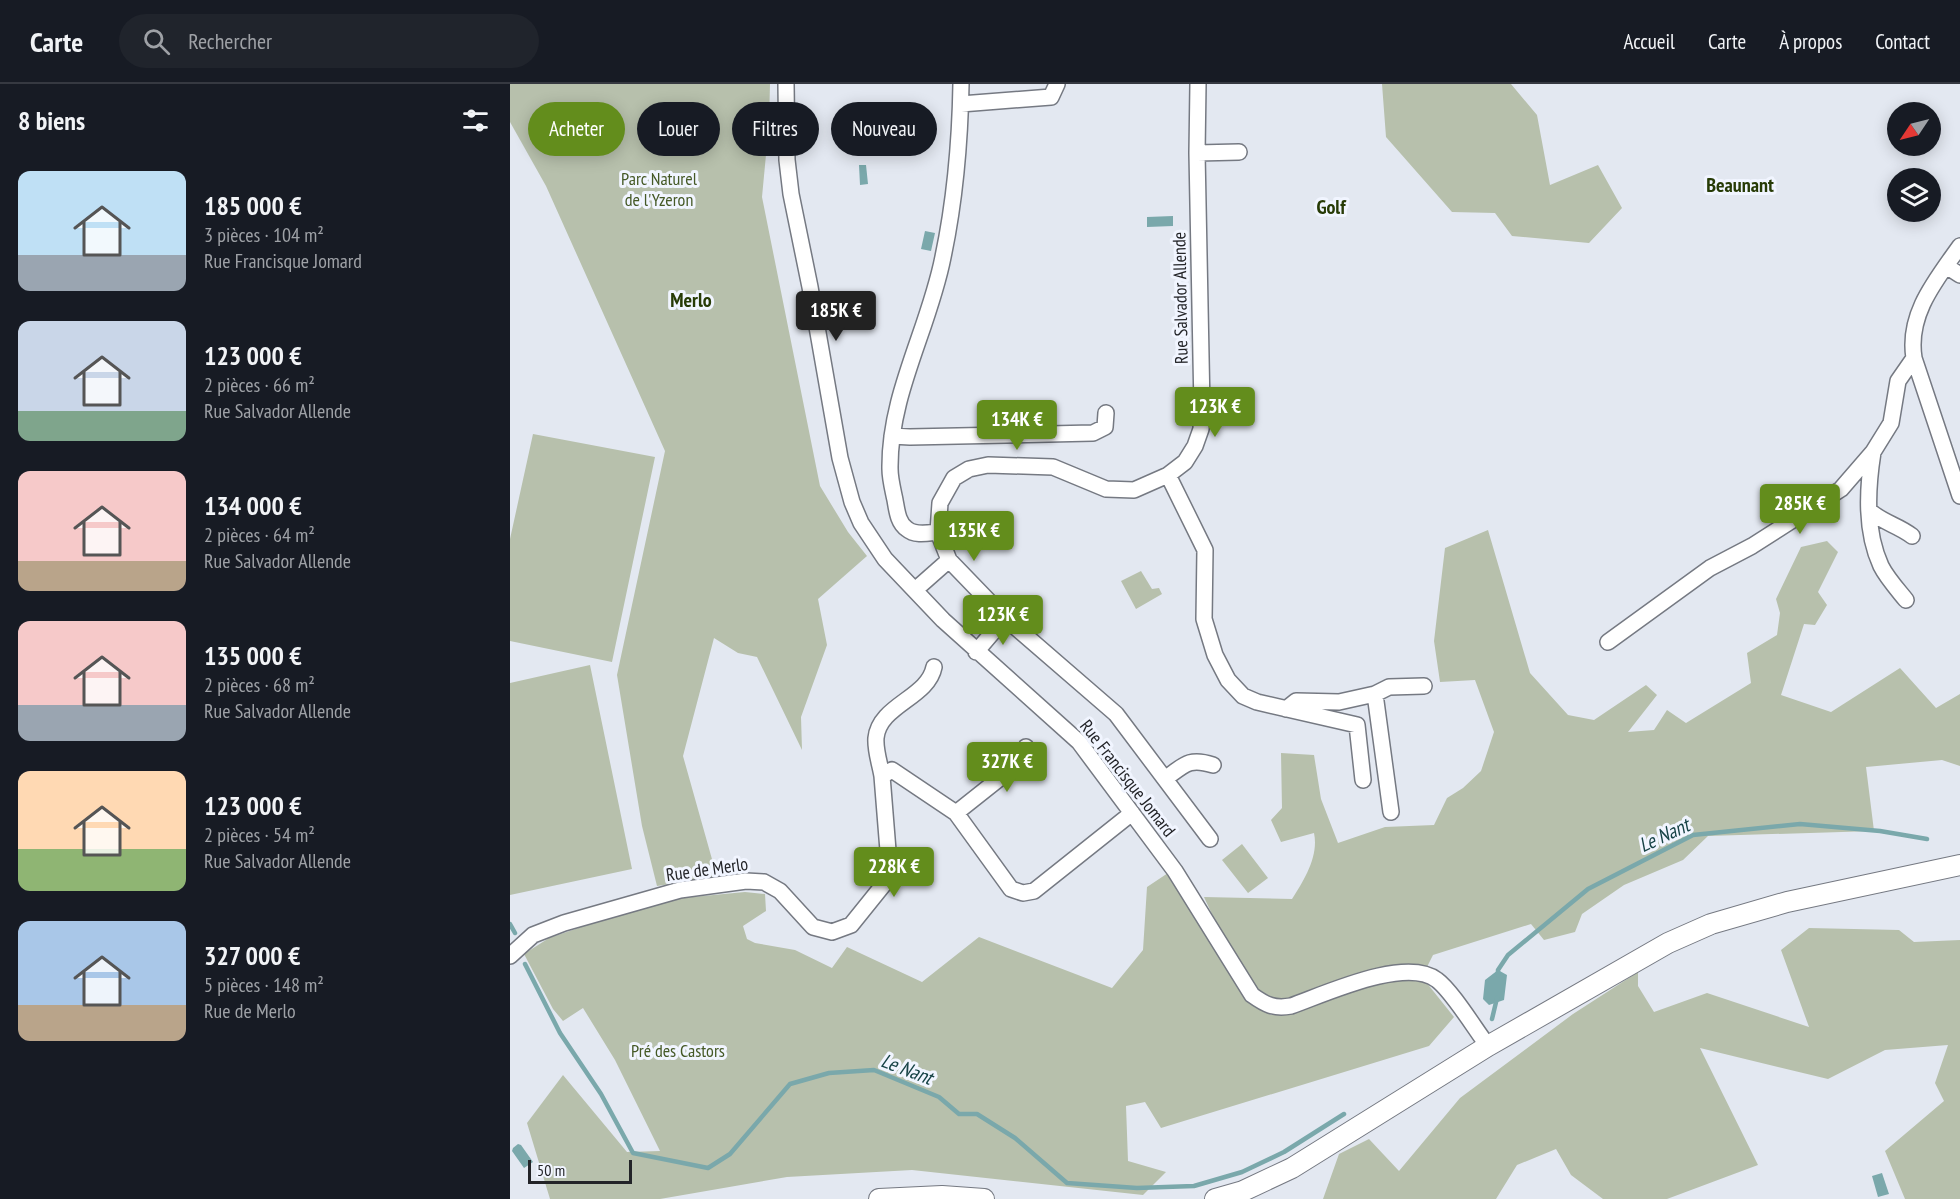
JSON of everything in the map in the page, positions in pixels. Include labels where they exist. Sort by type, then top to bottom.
[{"type":"main road","points":[[1215,1199],[1243,1191],[1292,1168],[1488,1046],[1668,944],[1711,924],[1787,902],[1960,865]]},
{"type":"main road","points":[[879,1199],[942,1196],[984,1199]]},
{"type":"street","name":"Rue Francisque Jomard","points":[[786,84],[787,160],[791,194],[810,286],[832,419],[845,478],[861,523],[870,539],[885,559],[976,652],[1079,742],[1174,871],[1252,995],[1263,1004],[1276,1008],[1291,1006],[1380,975],[1403,971],[1422,972],[1437,980],[1488,1046]]},
{"type":"street","points":[[938,532],[918,534],[907,530],[899,521],[890,471],[892,436],[899,397],[928,313],[943,258],[956,169],[961,84]]},
{"type":"street","points":[[961,104],[1051,97],[1057,84]]},
{"type":"street","name":"Rue Salvador Allende","points":[[1198,84],[1201,429],[1195,446],[1185,462],[1168,475],[1134,490],[1106,489],[1053,466],[988,465],[969,469],[954,478],[939,503],[938,532],[949,560],[1005,618],[1116,714],[1210,839]]},
{"type":"street","points":[[1197,153],[1239,152]]},
{"type":"street","points":[[1960,246],[1927,294],[1916,321],[1912,342],[1914,358],[1960,496]]},
{"type":"street","points":[[1946,266],[1960,275]]},
{"type":"street","points":[[1608,642],[1710,568],[1752,546],[1841,489],[1873,452],[1891,423],[1898,381],[1914,358]]},
{"type":"street","points":[[892,436],[1093,433],[1105,427],[1106,413]]},
{"type":"street","points":[[1873,452],[1868,489],[1874,546],[1882,568],[1906,600]]},
{"type":"street","points":[[1168,475],[1205,550],[1204,619],[1208,636],[1228,681],[1243,696],[1257,702],[1357,725],[1363,780]]},
{"type":"street","points":[[1869,510],[1876,517],[1902,528],[1911,536]]},
{"type":"street","points":[[915,590],[949,560]]},
{"type":"street","points":[[976,652],[1005,618]]},
{"type":"street","name":"Rue de Merlo","points":[[510,956],[533,936],[564,922],[680,890],[746,881],[764,882],[780,891],[813,927],[832,932],[851,925],[884,884],[889,863],[882,776],[876,737],[884,719],[932,679],[934,667]]},
{"type":"street","points":[[1286,709],[1296,701],[1338,702],[1375,694],[1389,687],[1424,686]]},
{"type":"street","points":[[1375,694],[1391,812]]},
{"type":"street","points":[[956,813],[1019,763],[1026,747]]},
{"type":"street","points":[[1165,779],[1186,763],[1199,761],[1213,765]]},
{"type":"street","points":[[882,776],[892,770],[956,813],[1011,889],[1023,893],[1034,891],[1132,813]]},
{"type":"green space","name":"Parc Naturel de l'Yzeron","points":[[510,84],[770,84],[770,102],[732,102],[732,156],[766,156],[762,197],[820,486],[848,532],[867,556],[818,599],[827,645],[801,717],[802,750],[757,657],[738,653],[714,638],[683,756],[717,877],[657,886],[642,826],[617,675],[665,451],[546,186],[529,156],[625,156],[625,102],[528,102],[528,154],[510,122]]},
{"type":"green space","points":[[1382,84],[1511,84],[1537,115],[1550,185],[1598,165],[1622,208],[1589,243],[1512,236],[1495,213],[1452,212],[1386,137]]},
{"type":"green space","points":[[533,434],[655,457],[612,662],[510,641],[510,539]]},
{"type":"green space","name":"Pré des Castors","points":[[1488,530],[1530,673],[1568,715],[1594,720],[1646,685],[1657,695],[1628,732],[1654,730],[1667,710],[1686,723],[1751,683],[1747,653],[1777,635],[1780,613],[1776,599],[1801,547],[1827,541],[1838,552],[1818,592],[1827,605],[1815,625],[1804,624],[1781,695],[1831,712],[1900,668],[1936,708],[1960,694],[1960,766],[1942,760],[1866,767],[1874,831],[1708,836],[1683,860],[1624,885],[1582,914],[1575,932],[1544,940],[1531,924],[1433,955],[1422,977],[1454,1017],[1429,1046],[1161,1128],[1145,1102],[1126,1106],[1128,1161],[1166,1172],[1143,1195],[912,1170],[787,1177],[660,1199],[550,1199],[527,1123],[563,1075],[627,1152],[660,1151],[615,1060],[583,1008],[563,1021],[553,1009],[524,954],[549,938],[599,921],[682,898],[745,892],[765,894],[766,911],[743,926],[747,939],[755,943],[795,950],[832,968],[847,947],[922,982],[979,937],[1112,988],[1143,950],[1147,887],[1168,873],[1236,984],[1247,998],[1271,1015],[1340,996],[1335,983],[1288,999],[1273,999],[1264,994],[1243,970],[1233,954],[1204,897],[1292,899],[1306,876],[1314,850],[1314,833],[1281,842],[1271,820],[1282,808],[1281,753],[1314,755],[1321,799],[1338,843],[1385,827],[1434,825],[1447,798],[1463,788],[1481,771],[1494,732],[1475,680],[1440,682],[1434,641],[1445,548]]},
{"type":"green space","points":[[1141,571],[1152,589],[1159,588],[1162,594],[1136,609],[1121,581]]},
{"type":"green space","points":[[590,665],[632,869],[510,895],[510,683]]},
{"type":"green space","points":[[1242,844],[1268,878],[1248,893],[1222,860]]},
{"type":"green space","points":[[1809,928],[1899,930],[1914,942],[1960,940],[1960,1199],[1905,1199],[1885,1151],[1944,1101],[1935,1083],[1948,1045],[1885,1050],[1828,1079],[1700,1048],[1758,1165],[1667,1199],[1603,1199],[1571,1175],[1556,1149],[1517,1165],[1496,1199],[1323,1199],[1339,1154],[1369,1139],[1399,1171],[1460,1098],[1573,1014],[1638,972],[1638,986],[1654,1012],[1707,993],[1809,1027],[1781,950]]},
{"type":"water","points":[[859,165],[866,165],[868,184],[860,185]]},
{"type":"water","points":[[1173,216],[1173,226],[1147,227],[1147,217]]},
{"type":"water","points":[[925,231],[935,233],[931,251],[921,249]]},
{"type":"water","points":[[1498,970],[1507,975],[1504,1000],[1489,1005],[1483,999],[1485,980]]},
{"type":"water","points":[[518,1144],[533,1162],[524,1168],[512,1151]]},
{"type":"water","points":[[1882,1173],[1889,1194],[1878,1197],[1872,1176]]},
{"type":"waterway","name":"Le Nant","points":[[1498,975],[1498,970],[1508,955],[1588,889],[1693,835],[1800,824],[1880,831],[1927,839]]},
{"type":"waterway","name":"Le Nant","points":[[510,924],[515,933]]},
{"type":"waterway","name":"Le Nant","points":[[525,964],[560,1033],[601,1094],[633,1153],[708,1168],[730,1154],[790,1084],[829,1073],[874,1070],[939,1097],[959,1114],[977,1114],[1015,1138],[1067,1183],[1137,1188],[1194,1186],[1242,1172],[1284,1152],[1344,1114]]},
{"type":"waterway","name":"Le Nant","points":[[1492,1019],[1497,998]]},
{"type":"district","name":"Beaunant","points":[[1740,185]]},
{"type":"district","name":"Golf","points":[[1331,207]]},
{"type":"district","name":"Merlo","points":[[691,300]]}]
